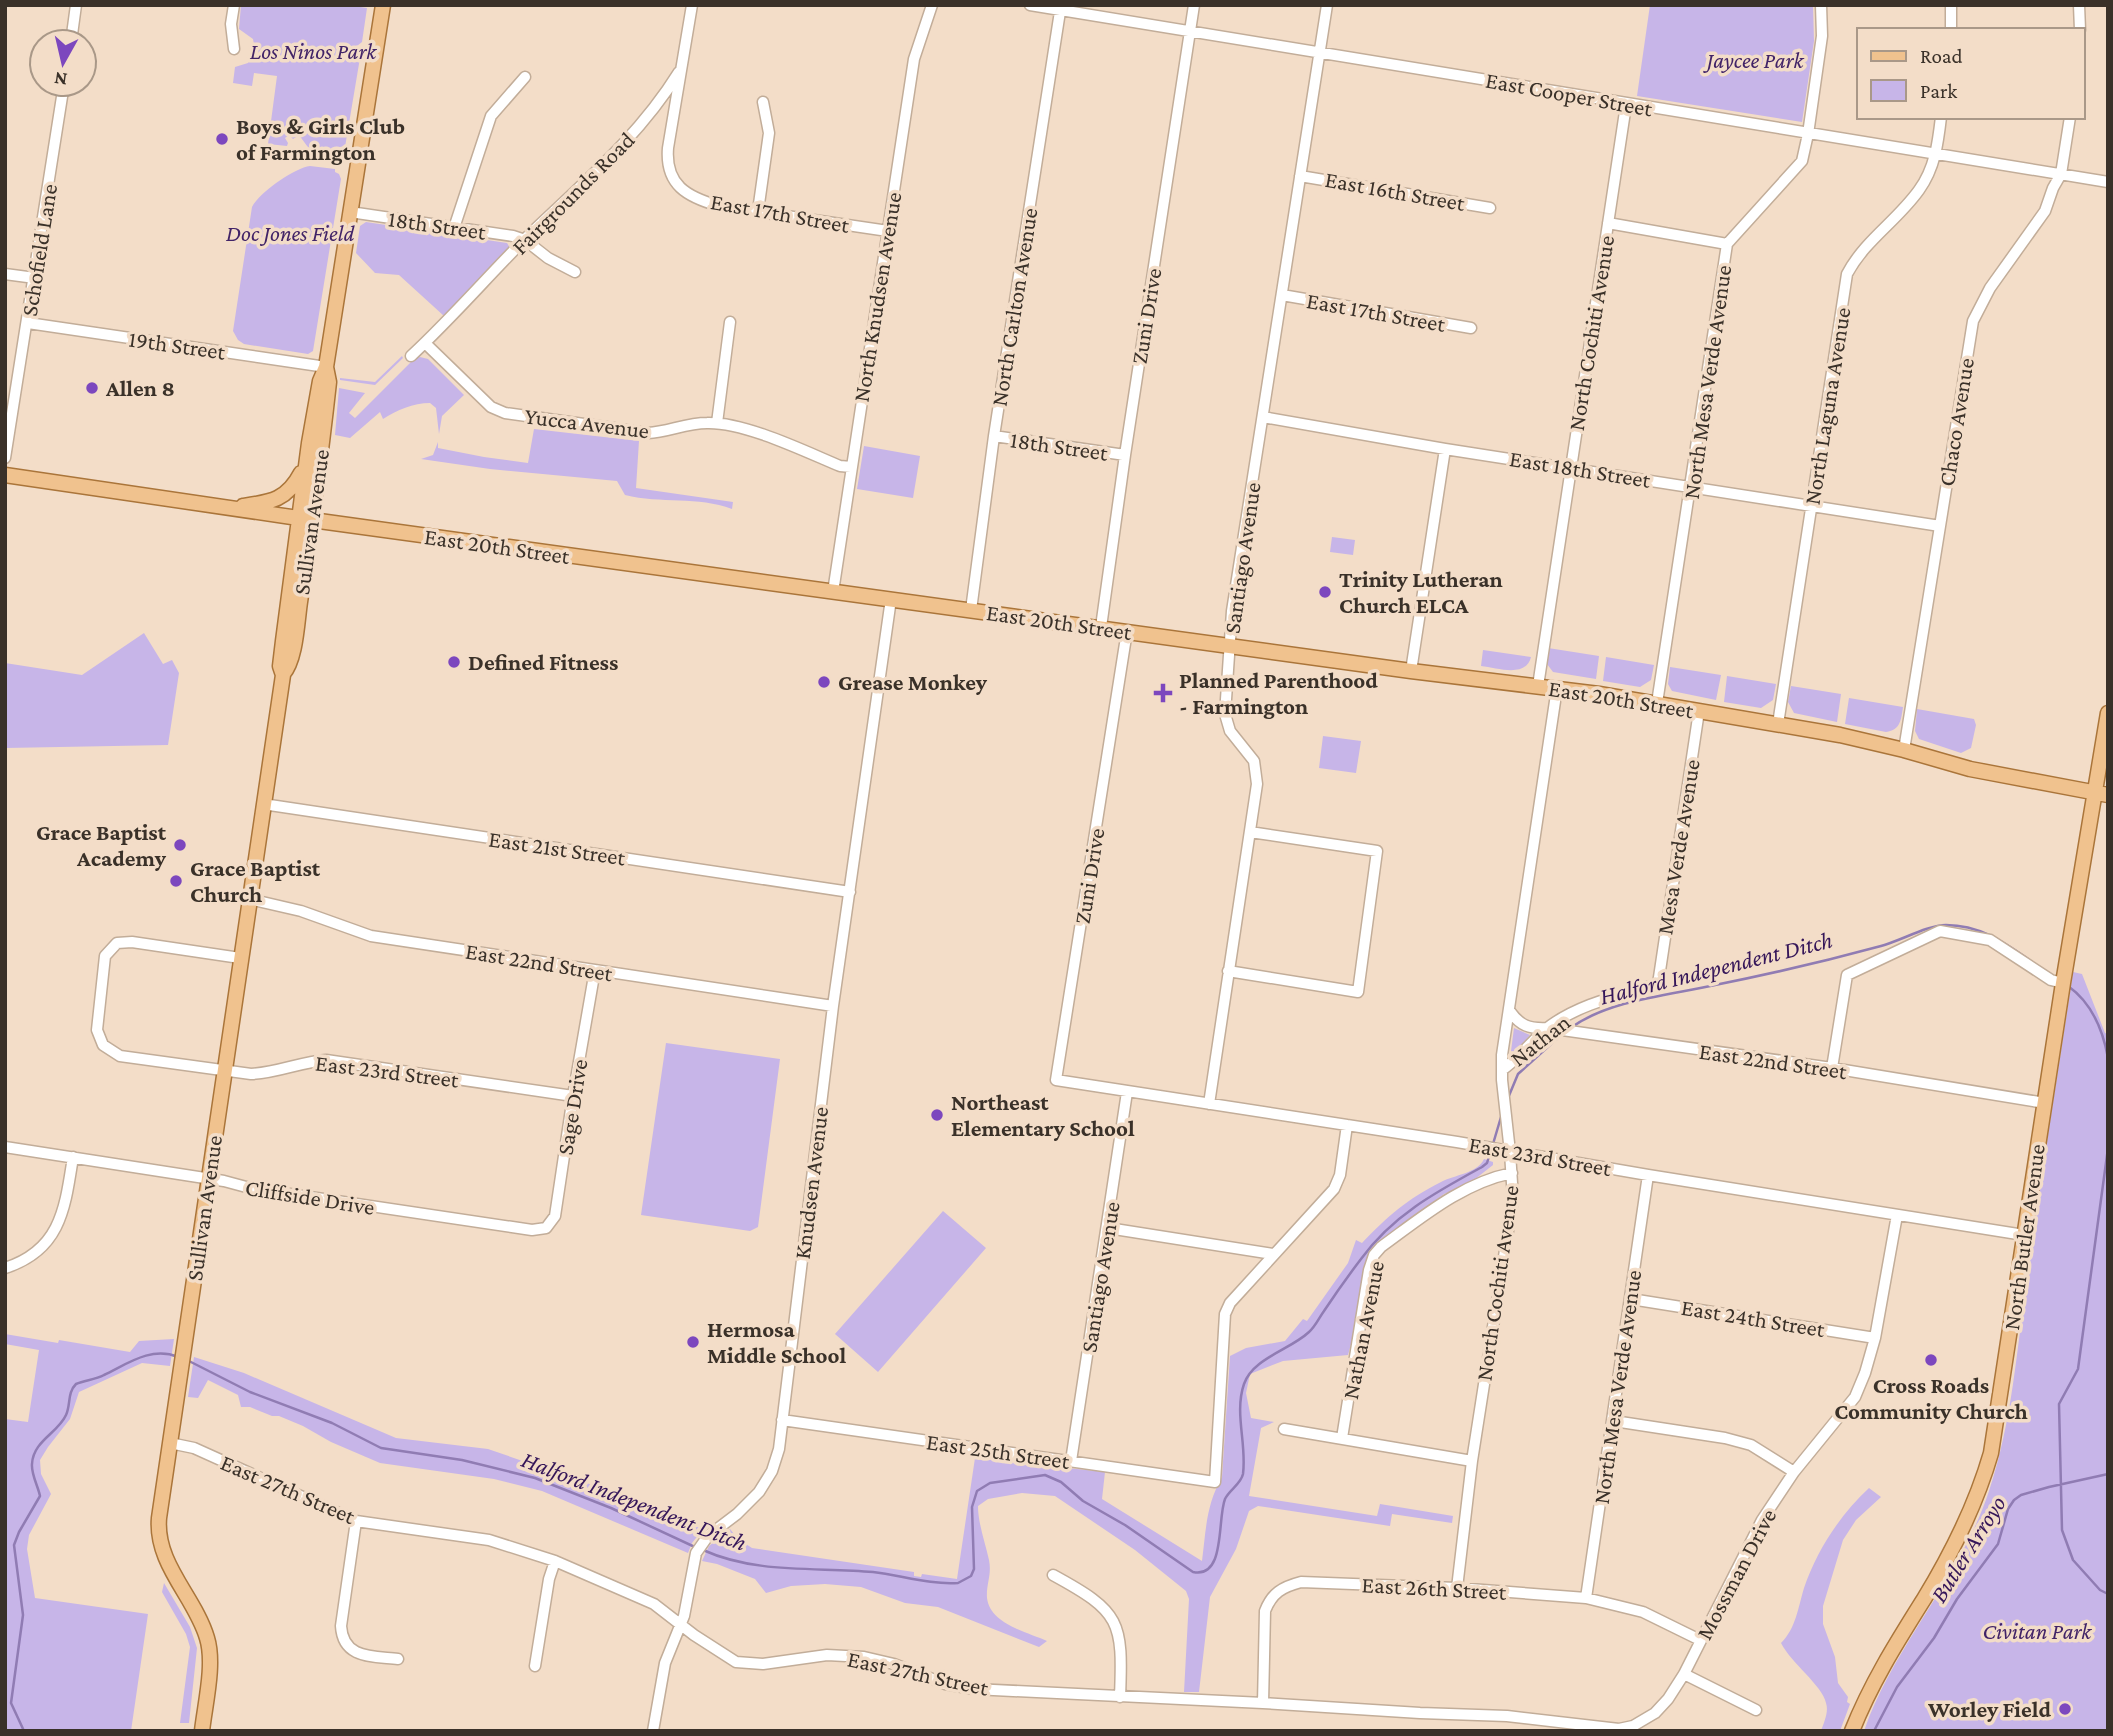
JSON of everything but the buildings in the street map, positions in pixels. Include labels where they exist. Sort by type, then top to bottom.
[{"type":"main road","name":"Sullivan Avenue","points":[[306,519],[306,463],[320,381],[326,367],[383,5]]},
{"type":"main road","name":"Sullivan Avenue","points":[[202,1731],[210,1661],[209,1645],[202,1623],[159,1542],[159,1518],[282,676],[280,666],[330,382],[326,367]]},
{"type":"main road","points":[[228,509],[279,498],[295,485],[306,463]]},
{"type":"main road","name":"East 20th Street","points":[[5,475],[228,509],[1657,703],[1840,735],[1970,769],[2102,795]]},
{"type":"main road","name":"North Butler Avenue","points":[[1852,1731],[1880,1670],[1953,1548],[1983,1480],[1991,1452],[1999,1414],[2063,983],[2102,795],[2108,713]]},
{"type":"street","points":[[73,28],[76,5]]},
{"type":"street","points":[[234,5],[231,24],[234,49]]},
{"type":"street","name":"Fairgrounds Road","points":[[411,356],[525,240],[620,150],[658,106],[682,67],[692,5]]},
{"type":"street","name":"North Knudsen Avenue","points":[[833,592],[914,59],[933,5]]},
{"type":"street","name":"East Cooper Street","points":[[1030,5],[2108,183]]},
{"type":"street","name":"Zuni Drive","points":[[1101,627],[1194,5]]},
{"type":"street","name":"Santiago Avenue","points":[[1209,1104],[1257,775],[1254,761],[1230,731],[1225,714],[1232,611],[1326,5]]},
{"type":"street","name":"North Mesa Verde Avenue","points":[[1657,703],[1727,244],[1802,161],[1822,36],[1821,5]]},
{"type":"street","points":[[1951,5],[1951,28]]},
{"type":"street","points":[[2079,5],[2080,28]]},
{"type":"street","name":"North Carlton Avenue","points":[[971,610],[994,436],[1061,8]]},
{"type":"street","name":"East 17th Street","points":[[682,67],[667,156],[671,175],[685,192],[707,202],[888,230]]},
{"type":"street","points":[[454,228],[491,116],[525,77]]},
{"type":"street","name":"Schofield Lane","points":[[5,458],[62,98]]},
{"type":"street","points":[[758,211],[769,133],[763,102]]},
{"type":"street","name":"North Cochiti Avenue","points":[[1538,686],[1626,105]]},
{"type":"street","name":"North Laguna Avenue","points":[[1779,724],[1847,274],[1857,255],[1919,190],[1936,155],[1941,119]]},
{"type":"street","name":"Chaco Avenue","points":[[1904,750],[1973,321],[1990,288],[2045,211],[2061,174],[2070,119]]},
{"type":"street","name":"East 16th Street","points":[[1300,176],[1490,208]]},
{"type":"street","name":"18th Street","points":[[349,212],[525,240]]},
{"type":"street","points":[[1608,223],[1727,244]]},
{"type":"street","points":[[525,240],[548,258],[575,272]]},
{"type":"street","points":[[5,274],[35,278]]},
{"type":"street","name":"East 17th Street","points":[[1282,295],[1471,328]]},
{"type":"street","points":[[716,423],[730,322]]},
{"type":"street","name":"19th Street","points":[[28,323],[326,367]]},
{"type":"street","name":"Yucca Avenue","points":[[425,343],[491,407],[505,413],[648,433],[682,425],[716,423],[739,428],[840,466],[851,467]]},
{"type":"street","name":"East 18th Street","points":[[1263,417],[1444,449],[1940,526]]},
{"type":"street","name":"18th Street","points":[[994,436],[1125,455]]},
{"type":"street","points":[[1412,671],[1444,449]]},
{"type":"street","name":"Knudsen Avenue","points":[[653,1731],[665,1663],[681,1625],[692,1566],[699,1548],[708,1536],[744,1509],[759,1492],[776,1459],[833,1006],[891,599]]},
{"type":"street","name":"Zuni Drive","points":[[1056,1080],[1127,631]]},
{"type":"street","name":"North Cochiti Avenue","points":[[1457,1588],[1472,1461],[1513,1199],[1502,1070],[1557,688]]},
{"type":"street","name":"Mesa Verde Avenue","points":[[1658,984],[1699,711]]},
{"type":"street","name":"East 21st Street","points":[[263,804],[850,892]]},
{"type":"street","points":[[1228,971],[1358,992],[1377,850],[1250,832]]},
{"type":"street","name":"East 22nd Street","points":[[249,899],[301,911],[371,936],[833,1006]]},
{"type":"street","points":[[1832,1068],[1847,975],[1940,931],[1990,940],[2051,980],[2063,983]]},
{"type":"street","name":"East 23rd Street","points":[[240,958],[132,942],[117,943],[105,956],[97,1030],[103,1045],[120,1056],[224,1071],[266,1073],[303,1062],[326,1060],[573,1096]]},
{"type":"street","name":"Sage Drive","points":[[532,1230],[546,1228],[555,1216],[595,970]]},
{"type":"street","name":"Nathan","points":[[1502,1070],[1548,1028],[1588,1005],[1658,984]]},
{"type":"street","name":"East 22nd Street","points":[[1509,1010],[1518,1023],[1532,1029],[1548,1028],[1832,1068],[2045,1103]]},
{"type":"street","name":"East 23rd Street","points":[[1056,1080],[2024,1235]]},
{"type":"street","name":"Santiago Avenue","points":[[1071,1461],[1127,1092]]},
{"type":"street","points":[[1108,1228],[1273,1254],[1334,1189],[1340,1175],[1347,1125]]},
{"type":"street","name":"Cliffside Drive","points":[[5,1147],[208,1178],[250,1188],[532,1230]]},
{"type":"street","points":[[5,1268],[39,1250],[54,1233],[64,1212],[73,1157]]},
{"type":"street","name":"Nathan Avenue","points":[[1342,1438],[1369,1270],[1374,1255],[1441,1202],[1495,1177],[1511,1173]]},
{"type":"street","name":"North Mesa Verde Avenue","points":[[1586,1598],[1648,1175]]},
{"type":"street","name":"Mossman Drive","points":[[1420,1713],[1507,1716],[1619,1729],[1633,1726],[1655,1713],[1684,1674],[1762,1520],[1794,1472],[1855,1397],[1875,1338],[1897,1216]]},
{"type":"street","name":"East 25th Street","points":[[782,1420],[1215,1482],[1225,1314],[1230,1303],[1273,1254]]},
{"type":"street","name":"East 24th Street","points":[[1631,1298],[1875,1338]]},
{"type":"street","points":[[1614,1421],[1725,1438],[1751,1445],[1794,1472]]},
{"type":"street","points":[[1284,1429],[1472,1461]]},
{"type":"street","name":"East 27th Street","points":[[170,1443],[194,1448],[356,1521],[489,1540],[555,1561],[639,1596],[664,1610],[681,1625],[736,1662],[763,1664],[827,1655],[864,1657],[894,1664],[945,1684],[974,1689],[1420,1713]]},
{"type":"street","points":[[356,1521],[341,1626],[342,1640],[349,1650],[360,1654],[398,1659]]},
{"type":"street","points":[[535,1665],[549,1579],[555,1561]]},
{"type":"street","points":[[1053,1575],[1104,1608],[1117,1627],[1122,1650],[1120,1697]]},
{"type":"street","name":"East 26th Street","points":[[1263,1703],[1265,1611],[1271,1597],[1284,1587],[1301,1582],[1457,1588],[1586,1598],[1643,1612],[1700,1640]]},
{"type":"street","points":[[1684,1674],[1756,1710]]},
{"type":"green space","name":"Los Ninos Park","points":[[241,5],[347,5],[367,8],[362,42],[357,46],[361,52],[344,153],[310,150],[299,135],[293,139],[289,135],[285,138],[287,146],[268,144],[277,76],[254,73],[252,86],[233,83],[235,67],[248,63],[255,50],[253,39],[239,29]]},
{"type":"green space","name":"Jaycee Park","points":[[1650,5],[1813,5],[1814,41],[1802,122],[1637,96]]},
{"type":"green space","name":"Doc Jones Field","points":[[310,166],[335,169],[341,179],[313,351],[308,354],[244,344],[233,331],[252,207],[278,182],[295,171]]},
{"type":"green space","points":[[366,222],[507,243],[510,248],[444,316],[399,275],[375,273],[356,253],[360,226]]},
{"type":"green space","points":[[402,356],[375,385],[340,380],[375,382]]},
{"type":"green space","points":[[415,358],[428,359],[464,395],[442,416],[439,434],[436,408],[430,403],[405,408],[383,419],[380,412],[350,438],[335,435],[339,388],[365,393],[349,413],[355,418]]},
{"type":"green space","points":[[534,429],[639,441],[636,488],[733,502],[732,509],[706,503],[625,495],[617,481],[490,469],[421,459],[433,455],[438,442],[438,448],[528,463]]},
{"type":"green space","points":[[864,446],[920,456],[913,498],[857,489]]},
{"type":"green space","points":[[1332,537],[1355,540],[1353,555],[1330,552]]},
{"type":"green space","points":[[144,633],[163,664],[172,660],[179,673],[168,745],[5,748],[5,663],[82,675]]},
{"type":"green space","points":[[1548,648],[1599,656],[1596,679],[1553,672],[1547,664]]},
{"type":"green space","points":[[1483,650],[1531,657],[1523,668],[1503,670],[1481,666]]},
{"type":"green space","points":[[1606,657],[1654,665],[1651,680],[1640,687],[1603,681]]},
{"type":"green space","points":[[1670,667],[1721,675],[1716,700],[1672,691],[1668,684]]},
{"type":"green space","points":[[1727,676],[1776,684],[1773,700],[1761,708],[1724,702]]},
{"type":"green space","points":[[1791,686],[1841,694],[1837,722],[1794,713],[1788,702]]},
{"type":"green space","points":[[1849,698],[1903,707],[1902,716],[1895,729],[1886,732],[1845,724]]},
{"type":"green space","points":[[1917,709],[1974,719],[1976,725],[1971,748],[1961,753],[1919,739],[1915,731]]},
{"type":"green space","points":[[1323,736],[1361,741],[1356,773],[1319,768]]},
{"type":"green space","name":"Civitan Park","points":[[2073,972],[2082,974],[2105,1033],[2108,1034],[2108,1731],[1864,1731],[1892,1670],[1945,1583],[1977,1523],[1997,1465],[2013,1385],[2032,1239]]},
{"type":"green space","points":[[1514,1028],[1530,1035],[1514,1053],[1511,1051]]},
{"type":"green space","points":[[666,1043],[780,1059],[758,1227],[750,1231],[641,1215]]},
{"type":"green space","points":[[1484,1159],[1493,1162],[1493,1165],[1470,1183],[1444,1194],[1379,1243],[1348,1355],[1283,1361],[1250,1374],[1246,1393],[1251,1418],[1274,1422],[1261,1428],[1249,1496],[1377,1516],[1380,1504],[1453,1516],[1452,1523],[1392,1514],[1390,1526],[1258,1506],[1249,1511],[1236,1549],[1210,1597],[1199,1692],[1184,1692],[1189,1599],[1186,1591],[1135,1550],[1055,1496],[1022,1493],[988,1499],[978,1506],[990,1565],[987,1598],[990,1607],[1002,1621],[1047,1641],[1039,1647],[938,1607],[905,1603],[861,1587],[825,1584],[791,1586],[766,1593],[755,1579],[702,1561],[709,1546],[730,1529],[738,1539],[752,1548],[914,1572],[914,1576],[921,1577],[922,1574],[957,1579],[975,1458],[1105,1472],[1102,1499],[1202,1561],[1210,1508],[1222,1477],[1230,1356],[1246,1348],[1285,1341],[1303,1319],[1307,1321],[1348,1263],[1356,1240],[1362,1243],[1389,1216],[1408,1202],[1441,1182],[1477,1168]]},
{"type":"green space","points":[[943,1211],[986,1248],[878,1372],[835,1334]]},
{"type":"green space","points":[[5,1334],[130,1352],[139,1341],[174,1339],[170,1366],[142,1363],[79,1392],[70,1419],[40,1460],[41,1474],[51,1494],[29,1535],[27,1549],[35,1598],[148,1614],[131,1731],[5,1731],[5,1419],[28,1422],[39,1350],[5,1344]]},
{"type":"green space","points":[[194,1357],[244,1373],[396,1438],[488,1449],[601,1488],[693,1526],[704,1528],[688,1553],[542,1491],[494,1479],[380,1463],[279,1416],[241,1407],[238,1395],[208,1380],[198,1398],[188,1397]]},
{"type":"green space","points":[[1869,1488],[1881,1497],[1856,1520],[1843,1540],[1823,1606],[1823,1624],[1835,1657],[1838,1683],[1850,1704],[1840,1731],[1821,1731],[1827,1710],[1823,1696],[1781,1643],[1793,1624],[1809,1574],[1823,1547],[1839,1521]]},
{"type":"green space","points":[[164,1583],[190,1627],[197,1648],[189,1723],[180,1723],[190,1647],[186,1634],[162,1592]]},
{"type":"waterway","name":"Halford Independent Ditch","points":[[1572,1027],[1622,1004],[1840,957],[1889,944],[1939,926],[1958,926],[1980,931],[2028,959]]},
{"type":"waterway","name":"Halford Independent Ditch","points":[[2068,986],[2090,1009],[2103,1037],[2108,1058]]},
{"type":"waterway","name":"Halford Independent Ditch","points":[[1508,1098],[1518,1074],[1561,1035]]},
{"type":"waterway","name":"Halford Independent Ditch","points":[[1493,1144],[1501,1117]]},
{"type":"waterway","name":"Halford Independent Ditch","points":[[2108,1148],[2078,1369],[2059,1404],[2062,1530],[2073,1560],[2100,1590],[2108,1594]]},
{"type":"waterway","name":"Halford Independent Ditch","points":[[703,1550],[723,1558],[765,1566],[873,1572],[926,1581],[958,1583],[971,1576],[974,1569],[972,1507],[977,1491],[990,1483],[1045,1475],[1061,1482],[1083,1501],[1125,1525],[1193,1572],[1204,1572],[1216,1557],[1225,1499],[1243,1474],[1240,1406],[1244,1384],[1249,1375],[1255,1367],[1311,1330],[1356,1265],[1387,1230],[1432,1195],[1482,1167],[1487,1163],[1491,1150]]},
{"type":"waterway","name":"Halford Independent Ditch","points":[[24,1731],[11,1703],[23,1615],[14,1545],[40,1496],[33,1472],[33,1456],[41,1443],[62,1421],[71,1391],[76,1384],[101,1377],[149,1355],[168,1354],[178,1357]]},
{"type":"waterway","name":"Halford Independent Ditch","points":[[187,1360],[250,1392],[332,1423],[381,1448],[462,1460],[535,1478],[611,1508],[697,1548]]},
{"type":"waterway","name":"Butler Arroyo","points":[[1874,1731],[1897,1687],[1998,1544],[2008,1509],[2014,1500],[2021,1495],[2049,1487],[2108,1474]]},
{"type":"place","name":"Boys & Girls Club of Farmington","points":[[222,139]]},
{"type":"place","name":"Allen 8","points":[[92,388]]},
{"type":"place","name":"Trinity Lutheran Church ELCA","points":[[1325,592]]},
{"type":"place","name":"Defined Fitness","points":[[454,662]]},
{"type":"place","name":"Grease Monkey","points":[[824,682]]},
{"type":"place","name":"Planned Parenthood - Farmington","points":[[1163,693]]},
{"type":"place","name":"Grace Baptist Academy","points":[[180,845]]},
{"type":"place","name":"Grace Baptist Church","points":[[176,881]]},
{"type":"place","name":"Northeast Elementary School","points":[[937,1115]]},
{"type":"place","name":"Hermosa Middle School","points":[[693,1342]]},
{"type":"place","name":"Cross Roads Community Church","points":[[1931,1360]]},
{"type":"place","name":"Worley Field","points":[[2065,1709]]}]
